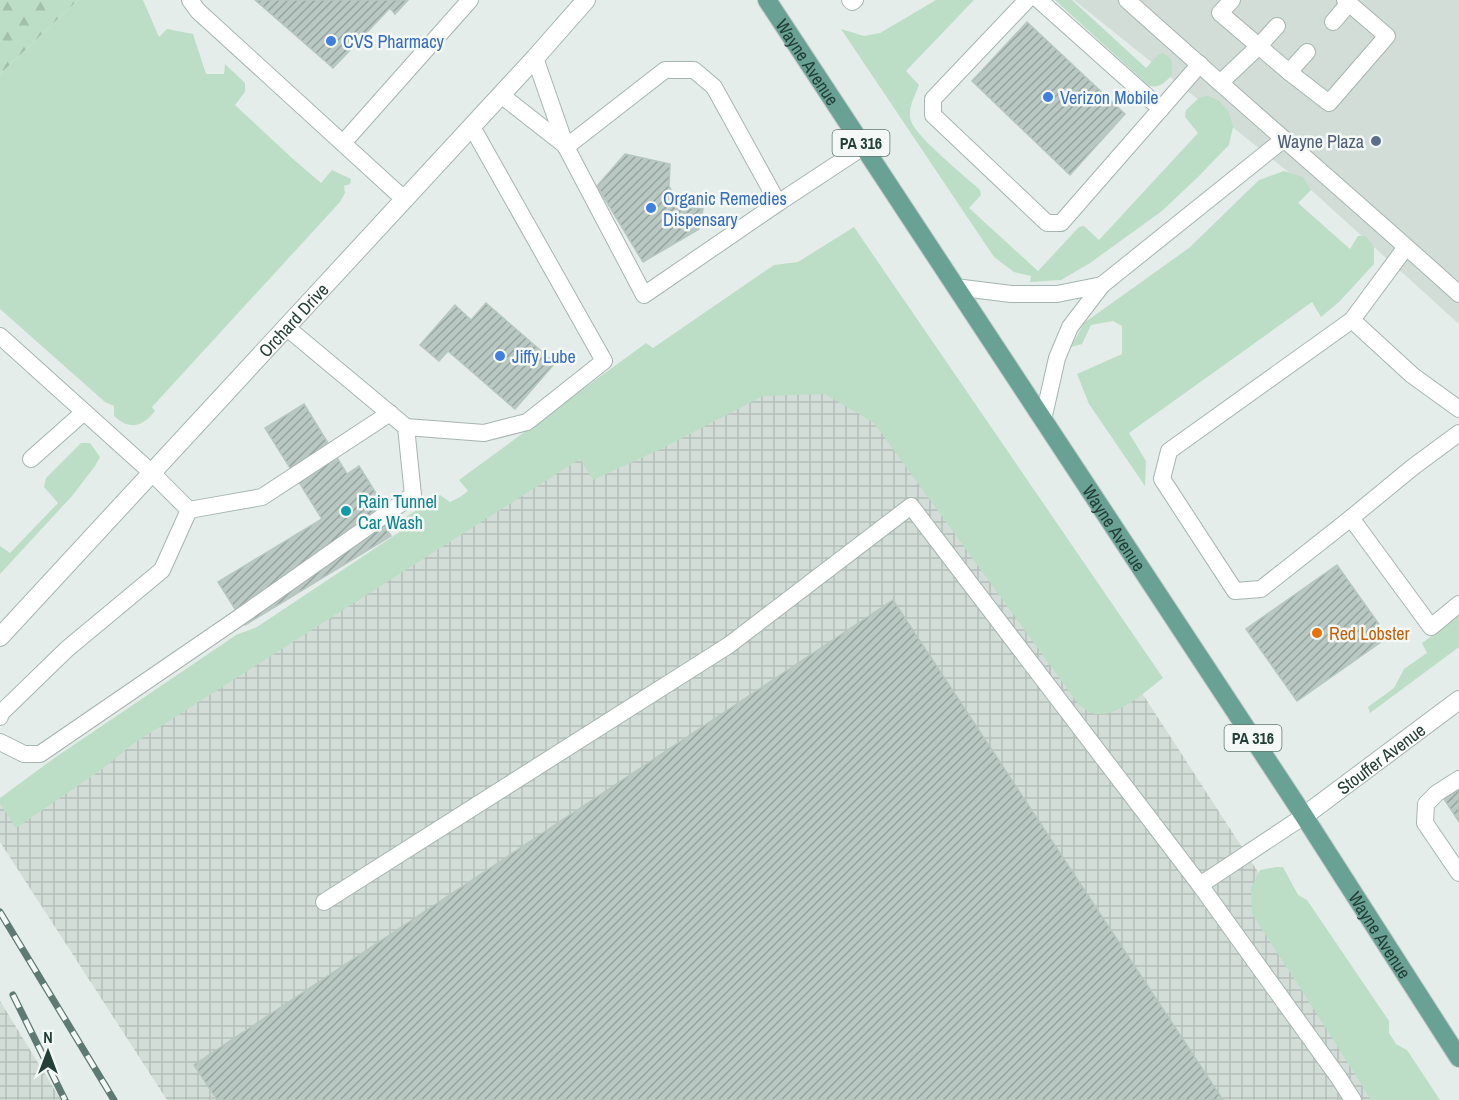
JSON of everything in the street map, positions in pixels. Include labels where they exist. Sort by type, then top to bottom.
[{"type":"main road","name":"Wayne Avenue","points":[[767,0],[1304,816],[1459,1058]]},
{"type":"street","name":"Orchard Drive","points":[[0,637],[405,200],[586,0]]},
{"type":"street","name":"Stouffer Avenue","points":[[1304,816],[1459,700]]},
{"type":"lane","points":[[190,0],[198,11],[405,200]]},
{"type":"lane","points":[[343,143],[470,0]]},
{"type":"lane","points":[[1027,0],[933,99],[933,116],[1047,223],[1061,223],[1200,64]]},
{"type":"lane","points":[[1039,0],[1161,109]]},
{"type":"lane","points":[[1127,0],[1459,294]]},
{"type":"lane","points":[[1232,0],[1220,13],[1288,72],[1329,103],[1387,36],[1347,2],[1333,22]]},
{"type":"lane","points":[[1220,83],[1277,26]]},
{"type":"lane","points":[[1288,72],[1307,52]]},
{"type":"lane","points":[[535,58],[566,147],[644,295],[863,147]]},
{"type":"lane","points":[[566,147],[665,70],[694,70],[714,87],[778,203]]},
{"type":"lane","points":[[501,95],[566,147]]},
{"type":"lane","points":[[286,327],[406,427],[484,433],[527,422],[604,361],[472,127]]},
{"type":"lane","points":[[1043,420],[1057,358],[1070,327],[1102,285],[1284,140]]},
{"type":"lane","points":[[1406,247],[1352,320],[1169,451],[1162,479],[1235,591],[1261,589],[1459,433]]},
{"type":"lane","points":[[955,286],[1011,294],[1057,294],[1102,285]]},
{"type":"lane","points":[[1352,320],[1412,375],[1459,409]]},
{"type":"lane","points":[[0,336],[152,473],[189,510]]},
{"type":"lane","points":[[31,459],[84,412]]},
{"type":"lane","points":[[189,510],[262,497],[390,413]]},
{"type":"lane","points":[[0,742],[24,754],[40,754],[413,495],[406,427]]},
{"type":"lane","points":[[324,902],[729,645],[911,506],[1200,885],[1353,1100]]},
{"type":"lane","points":[[0,717],[0,714],[67,649],[162,570],[189,510]]},
{"type":"lane","points":[[1351,518],[1431,627],[1459,604]]},
{"type":"lane","points":[[1459,779],[1426,804],[1425,823],[1459,873]]},
{"type":"lane","points":[[1200,885],[1304,816]]},
{"type":"shaded area","name":"Wayne Plaza","points":[[1074,0],[1459,0],[1459,324],[1311,190]]},
{"type":"shaded area","points":[[854,249],[1406,1100],[167,1100],[0,842],[0,799]]},
{"type":"shaded area","points":[[0,1001],[61,1100],[0,1100]]},
{"type":"green space","points":[[0,0],[78,0],[0,74]]},
{"type":"green space","points":[[78,0],[143,0],[159,37],[167,29],[193,34],[206,74],[224,74],[225,64],[245,83],[245,92],[235,105],[321,183],[332,170],[351,179],[350,184],[344,186],[345,193],[340,202],[152,407],[155,411],[146,420],[135,425],[124,423],[114,416],[114,406],[105,402],[0,309],[0,74]]},
{"type":"green space","points":[[936,0],[974,0],[906,71],[919,85],[911,107],[911,121],[932,147],[980,190],[981,195],[969,208],[1038,271],[1079,227],[1084,226],[1099,240],[1198,133],[1185,117],[1186,110],[1200,97],[1208,96],[1218,100],[1229,112],[1233,127],[1229,145],[1162,211],[1090,263],[1061,280],[1030,282],[1031,276],[1014,272],[994,257],[841,29],[864,36],[880,33]]},
{"type":"green space","points":[[1055,0],[1072,0],[1146,68],[1162,53],[1166,55],[1172,61],[1172,75],[1159,86],[1149,86]]},
{"type":"green space","points":[[1284,171],[1303,177],[1311,190],[1298,203],[1350,249],[1358,236],[1366,236],[1374,247],[1374,264],[1339,302],[1321,317],[1312,302],[1129,433],[1146,461],[1145,486],[1089,404],[1077,374],[1122,354],[1122,326],[1113,321],[1091,325],[1082,344],[1071,347],[1084,323],[1189,248],[1259,180]]},
{"type":"green space","points":[[854,227],[1163,678],[1139,697],[1110,713],[1091,713],[1079,705],[874,423],[825,394],[763,396],[661,449],[593,480],[580,459],[133,744],[101,770],[16,828],[0,804],[0,798],[53,759],[236,635],[257,627],[410,525],[406,517],[440,495],[450,502],[460,497],[468,491],[459,480],[646,343],[653,348],[774,265],[798,262]]},
{"type":"green space","points":[[81,443],[90,443],[100,457],[95,466],[72,496],[0,574],[0,546],[10,553],[58,503],[44,487],[46,478]]},
{"type":"green space","points":[[1459,616],[1459,647],[1370,713],[1368,707],[1394,688],[1404,669],[1427,653],[1422,643]]},
{"type":"green space","points":[[1283,867],[1298,895],[1307,900],[1389,1021],[1389,1033],[1396,1044],[1407,1050],[1440,1100],[1371,1100],[1252,914],[1251,888],[1260,870]]},
{"type":"building","name":"CVS Pharmacy","points":[[255,0],[408,0],[395,14],[390,8],[333,68]]},
{"type":"building","name":"Verizon Mobile","points":[[1027,22],[1125,114],[1070,175],[972,81]]},
{"type":"building","name":"Organic Remedies Dispensary","points":[[625,154],[670,164],[669,186],[680,207],[703,209],[699,229],[643,262],[597,186]]},
{"type":"building","name":"Jiffy Lube","points":[[486,303],[555,363],[515,409],[448,351],[439,361],[420,345],[455,305],[471,320]]},
{"type":"building","name":"Rain Tunnel Car Wash","points":[[304,404],[347,474],[359,466],[379,498],[371,503],[391,536],[245,625],[218,582],[322,519],[265,428]]},
{"type":"building","name":"Red Lobster","points":[[1337,565],[1388,637],[1297,701],[1246,629]]},
{"type":"building","points":[[893,600],[1223,1100],[217,1100],[194,1065]]},
{"type":"building","points":[[1459,789],[1459,822],[1444,799]]},
{"type":"railway","points":[[0,912],[114,1100]]},
{"type":"railway","points":[[13,995],[65,1100]]},
{"type":"place","name":"CVS Pharmacy","points":[[331,41]]},
{"type":"place","name":"Verizon Mobile","points":[[1048,97]]},
{"type":"place","name":"Wayne Plaza","points":[[1376,141]]},
{"type":"place","name":"Organic Remedies Dispensary","points":[[651,208]]},
{"type":"place","name":"Jiffy Lube","points":[[500,356]]},
{"type":"place","name":"Rain Tunnel Car Wash","points":[[346,511]]},
{"type":"place","name":"Red Lobster","points":[[1317,633]]}]
